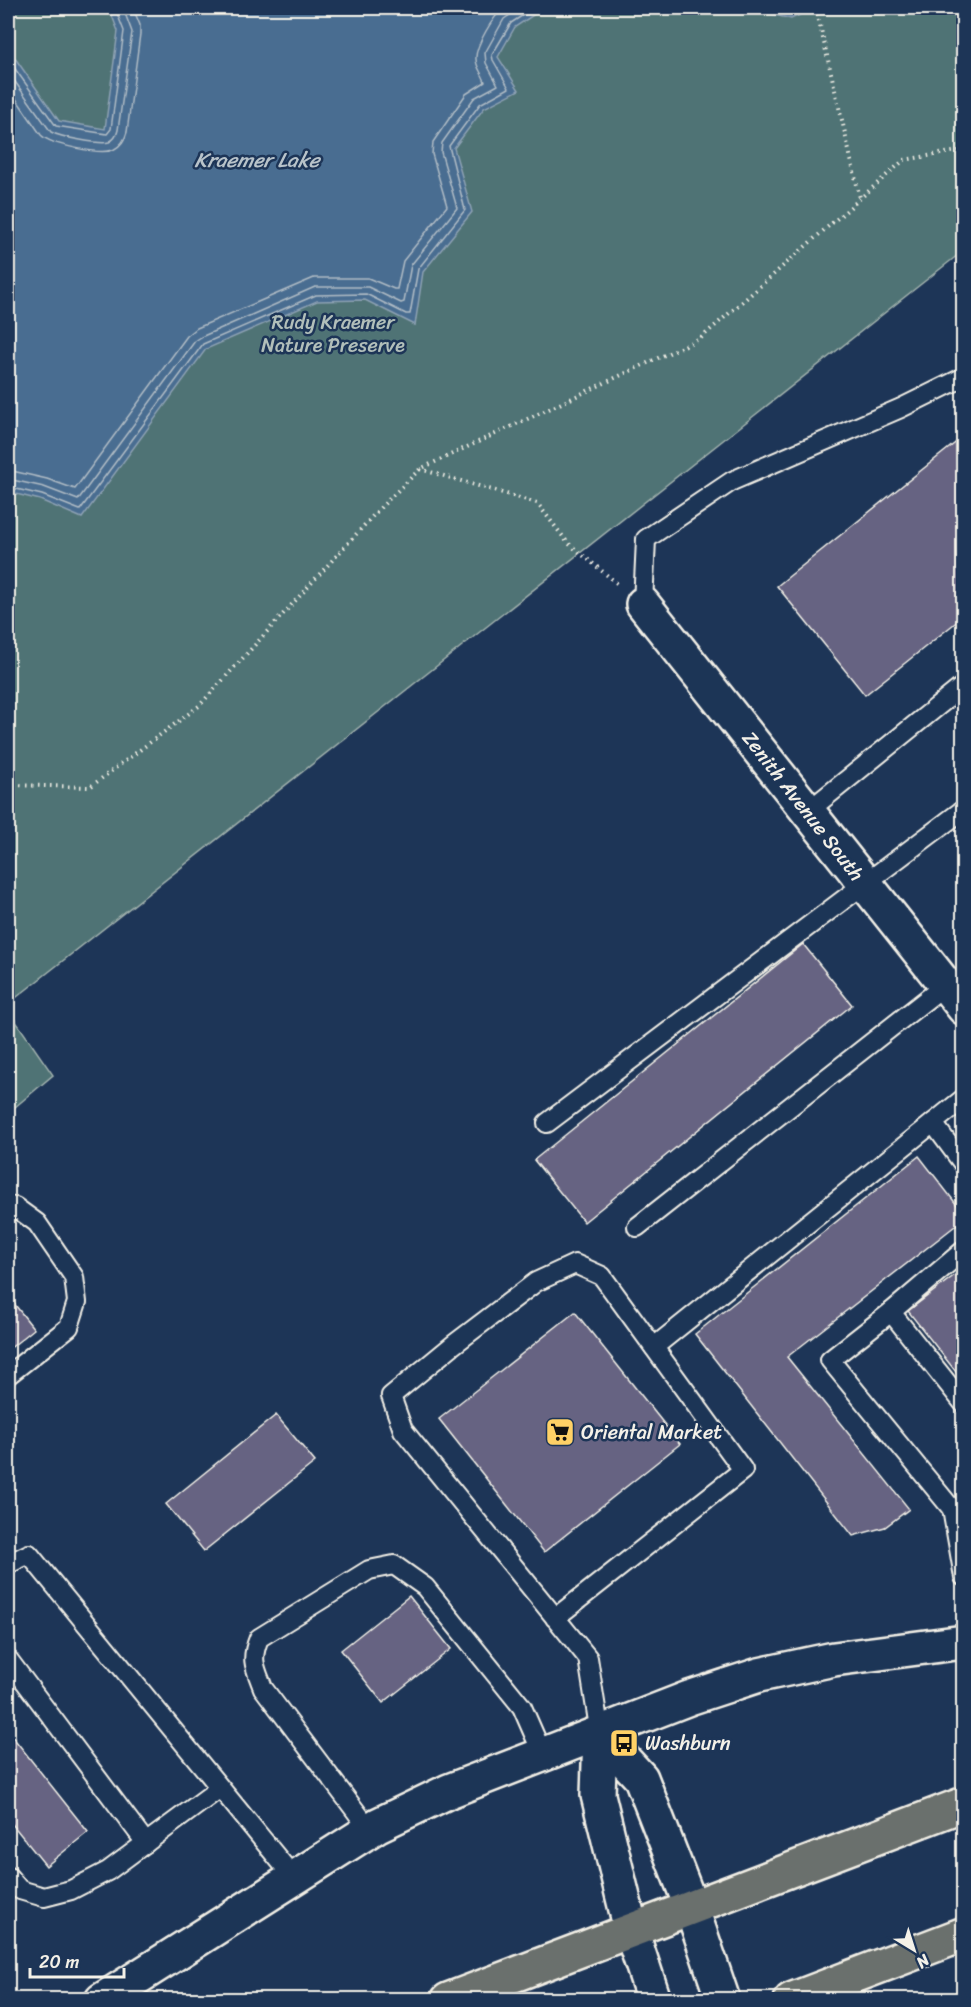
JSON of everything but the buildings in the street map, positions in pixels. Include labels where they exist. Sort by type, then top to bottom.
[{"type":"highway","points":[[448,2000],[963,1804]]},
{"type":"highway","points":[[791,2000],[963,1934]]},
{"type":"street","name":"Zenith Avenue South","points":[[643,604],[954,996]]},
{"type":"street","points":[[102,2000],[370,1830],[448,1791],[689,1698],[759,1675],[834,1659],[963,1642]]},
{"type":"street","points":[[600,1734],[641,1778],[691,1906],[723,2000]]},
{"type":"street","points":[[600,1734],[598,1795],[631,1930],[654,2000]]},
{"type":"lane","points":[[643,604],[646,539],[732,481],[901,408],[963,377]]},
{"type":"lane","points":[[807,812],[963,685]]},
{"type":"lane","points":[[547,1123],[963,809]]},
{"type":"lane","points":[[637,1227],[954,996]]},
{"type":"lane","points":[[654,1347],[963,1098]]},
{"type":"lane","points":[[933,1123],[963,1165]]},
{"type":"lane","points":[[8,1206],[15,1207],[37,1223],[74,1276],[77,1302],[69,1327],[8,1375]]},
{"type":"lane","points":[[963,1250],[891,1312],[830,1360],[958,1508],[963,1577]]},
{"type":"lane","points":[[555,1618],[743,1470],[602,1276],[576,1264],[536,1282],[391,1396],[403,1430],[555,1618],[588,1658],[600,1734]]},
{"type":"lane","points":[[891,1312],[963,1404]]},
{"type":"lane","points":[[8,1564],[29,1554],[294,1878]]},
{"type":"lane","points":[[370,1830],[263,1688],[255,1668],[253,1653],[259,1638],[369,1570],[394,1565],[425,1587],[522,1707],[543,1755]]},
{"type":"lane","points":[[8,1659],[146,1843]]},
{"type":"lane","points":[[8,1876],[20,1890],[44,1898],[71,1890],[108,1871],[220,1788]]},
{"type":"path","points":[[816,8],[860,198]]},
{"type":"path","points":[[8,785],[90,787],[199,706],[381,507],[420,469],[701,338],[904,160],[963,150]]},
{"type":"path","points":[[420,469],[537,503],[568,543],[643,604]]},
{"type":"green space","name":"Rudy Kraemer Nature Preserve","points":[[8,8],[963,8],[963,251],[8,1004]]},
{"type":"green space","points":[[8,1010],[53,1075],[8,1113]]},
{"type":"water","name":"Kraemer Lake","points":[[109,8],[544,8],[515,27],[498,57],[519,90],[484,108],[454,148],[472,212],[423,272],[415,325],[365,300],[317,301],[206,349],[82,518],[40,500],[8,492],[8,48],[59,121],[105,129],[118,31]]},
{"type":"water","points":[[746,8],[815,8],[791,19]]},
{"type":"place","name":"Oriental Market","points":[[560,1432]]},
{"type":"place","name":"Washburn","points":[[624,1743]]}]
